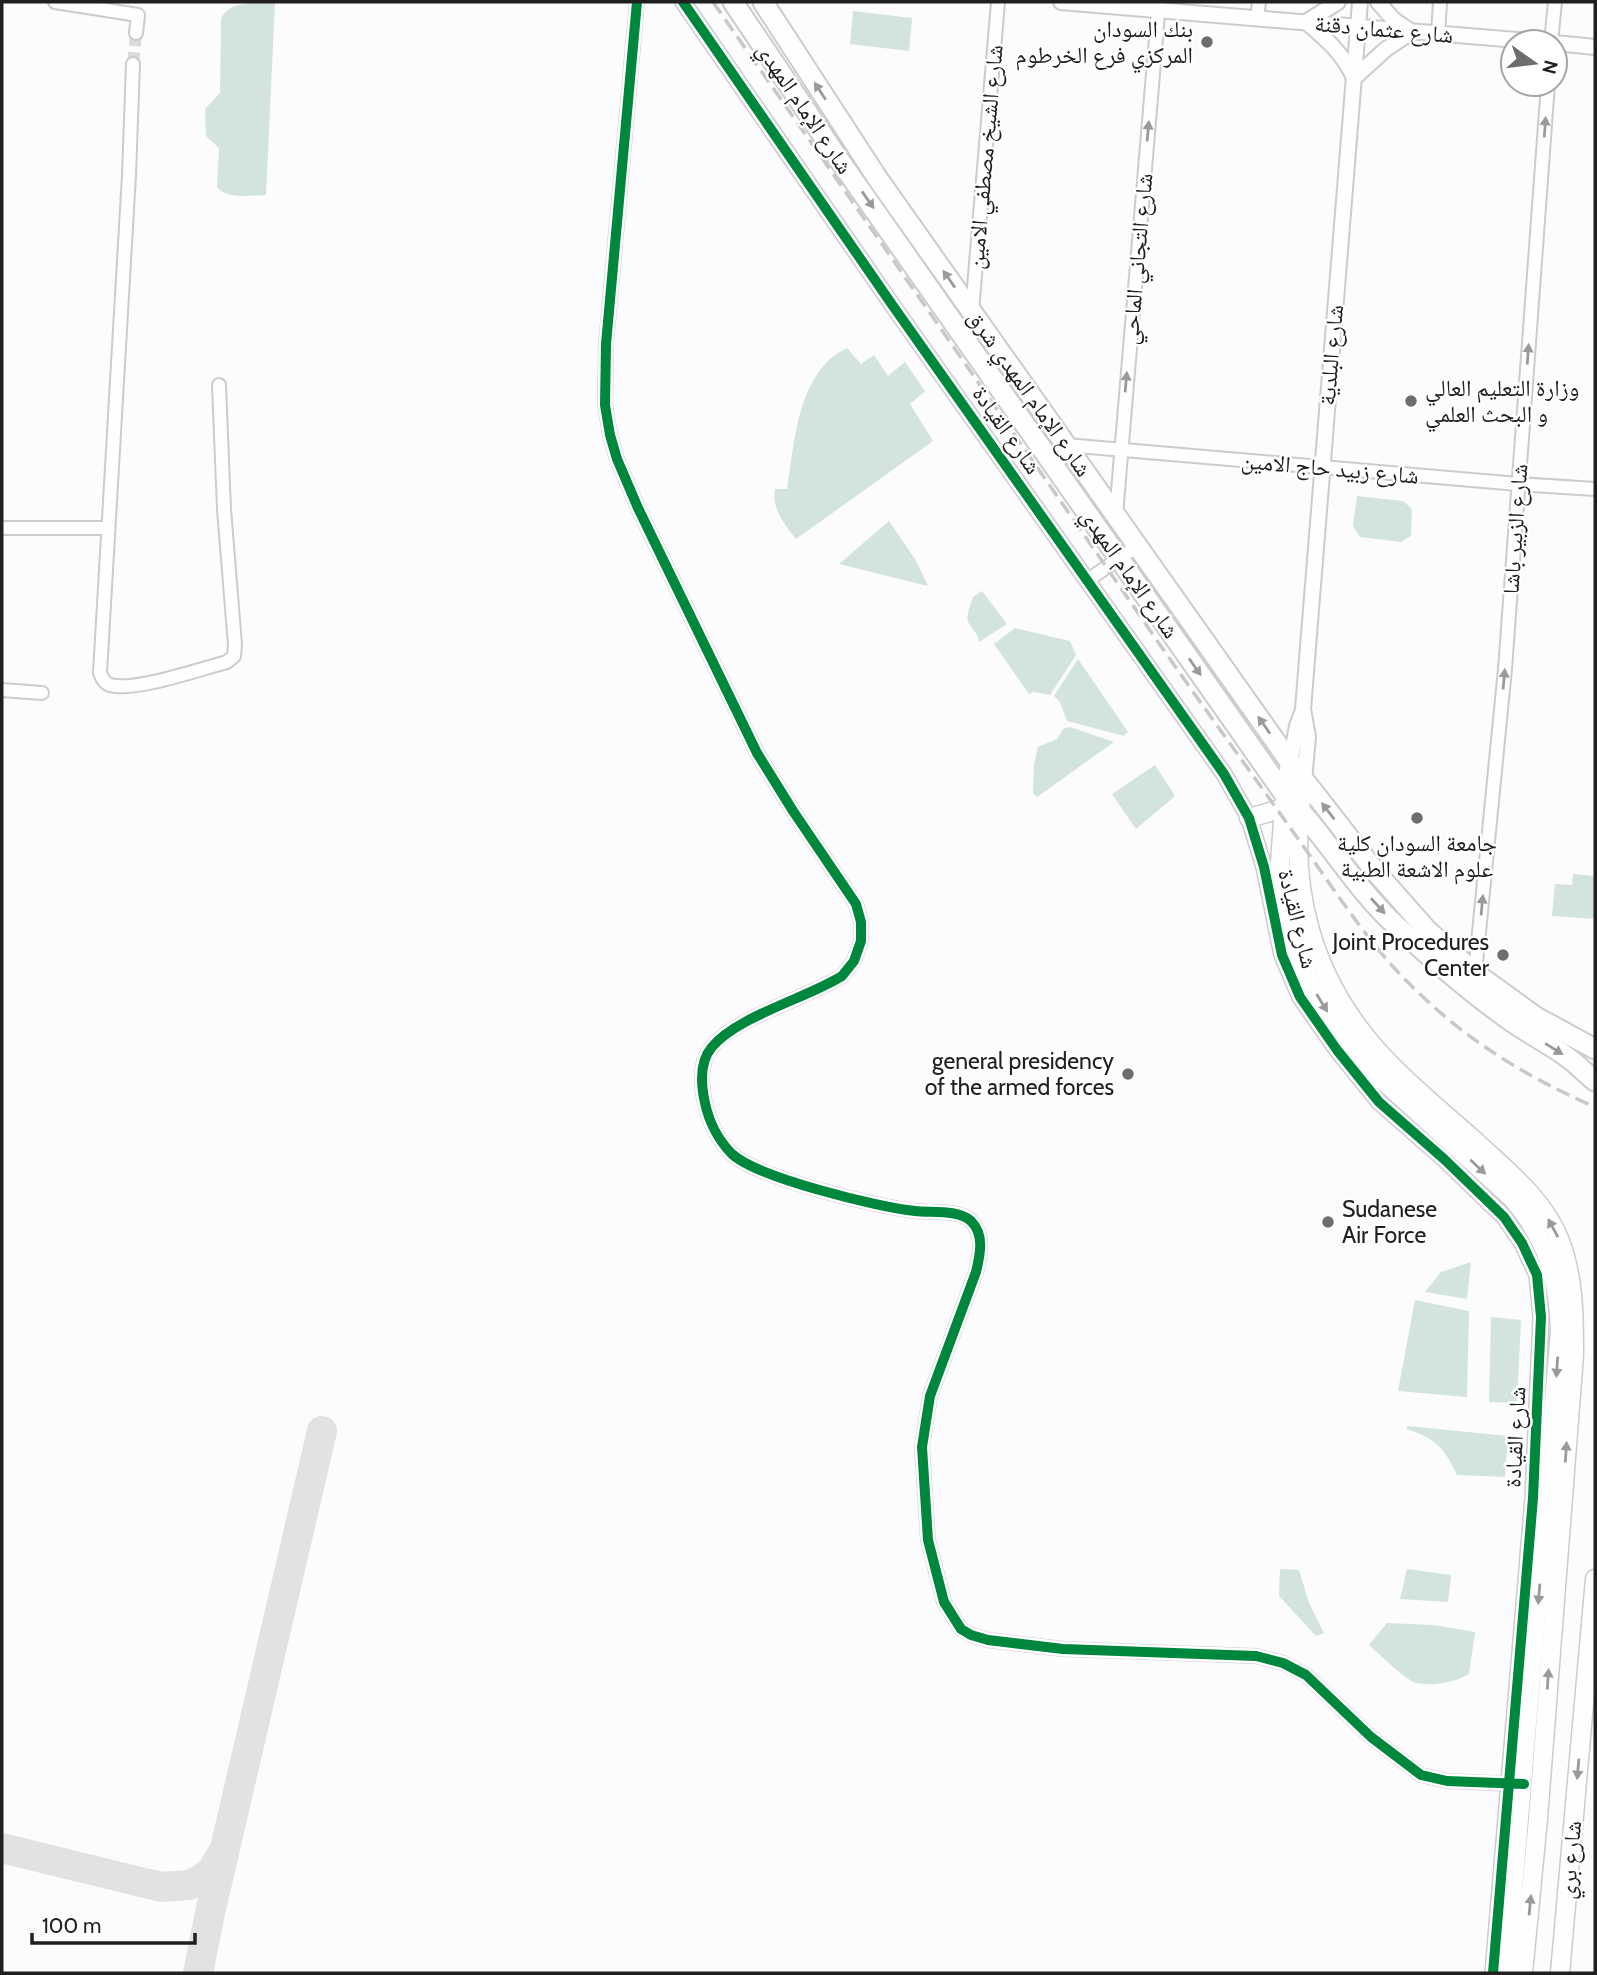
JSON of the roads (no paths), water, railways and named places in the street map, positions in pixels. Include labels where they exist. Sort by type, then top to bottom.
[{"type":"main road","name":"شارع الإمام المهدي","points":[[733,2],[842,164],[1120,558],[1289,804],[1356,883],[1420,948],[1471,992],[1567,1057],[1595,1081]]},
{"type":"main road","name":"شارع الإمام المهدي شرق","points":[[763,2],[878,179],[1304,780]]},
{"type":"main road","points":[[1250,818],[1289,804],[1290,762]]},
{"type":"main road","name":"شارع القيادة","points":[[1304,780],[1289,804],[1310,930],[1322,968],[1362,1032],[1389,1062],[1522,1185],[1545,1213],[1559,1239],[1568,1268],[1574,1304],[1574,1356],[1544,1546],[1516,1784],[1518,1824],[1506,1973]]},
{"type":"main road","points":[[1304,780],[1375,871],[1427,930],[1475,973],[1535,1017],[1595,1049]]},
{"type":"main road","name":"شارع القيادة","points":[[1524,1973],[1544,1546]]},
{"type":"main road","name":"شارع بري","points":[[1560,1973],[1595,1579]]},
{"type":"street","points":[[55,2],[108,12],[133,13],[138,15],[136,33]]},
{"type":"street","points":[[637,2],[606,344],[605,405],[610,435],[638,508],[757,752],[856,904],[861,922],[861,941],[854,961],[842,976],[746,1022],[729,1032],[711,1048],[703,1067],[703,1097],[720,1140],[734,1156],[753,1167],[837,1195],[886,1207],[958,1214],[970,1220],[978,1230],[981,1251],[976,1272],[930,1396],[922,1447],[928,1539],[944,1602],[961,1629],[988,1640],[1063,1648],[1256,1656],[1283,1663],[1306,1675],[1371,1737],[1421,1775],[1447,1781],[1516,1784]]},
{"type":"street","name":"شارع القيادة","points":[[683,2],[901,317],[1224,774],[1250,818],[1264,867],[1282,955],[1300,997],[1325,1034],[1374,1097],[1504,1217],[1522,1243],[1537,1275],[1541,1298],[1544,1546]]},
{"type":"street","name":"شارع الشيخ مصطفي الامين","points":[[972,311],[998,2]]},
{"type":"street","name":"شارع عثمان دقنة","points":[[1061,2],[1159,6],[1257,18],[1499,39]]},
{"type":"street","points":[[1257,18],[1259,2]]},
{"type":"street","points":[[1338,2],[1306,22],[1340,52],[1354,78],[1386,49],[1412,32],[1395,20],[1378,2]]},
{"type":"street","name":"شارع البلدية","points":[[1303,709],[1360,2]]},
{"type":"street","points":[[1438,34],[1440,2]]},
{"type":"street","points":[[1554,28],[1555,2]]},
{"type":"street","name":"شارع التجاني الماحي","points":[[1116,516],[1159,6]]},
{"type":"street","points":[[1569,45],[1595,47]]},
{"type":"street","points":[[132,64],[127,201],[100,673],[109,685],[132,686],[227,662],[234,656],[223,496],[219,385]]},
{"type":"street","name":"شارع الزبير باشا","points":[[1475,973],[1505,669],[1547,98]]},
{"type":"street","name":"شارع زبيد حاج الامين","points":[[1066,445],[1595,489]]},
{"type":"street","points":[[2,528],[107,528]]},
{"type":"street","points":[[1088,580],[1137,547]]},
{"type":"street","points":[[2,690],[42,693]]},
{"type":"street","points":[[1290,762],[1303,709]]},
{"type":"street","points":[[1303,709],[1308,737],[1304,780]]},
{"type":"street","name":"شارع القيادة","points":[[1493,1973],[1516,1784]]},
{"type":"tunnel","points":[[133,64],[136,33]]},
{"type":"railway","points":[[713,2],[1174,664],[1372,942],[1440,1013],[1482,1045],[1548,1085],[1595,1107]]},
{"type":"place","name":"بنك السودان المركزي فرع الخرطوم","points":[[1207,42]]},
{"type":"place","name":"وزارة التعليم العالي و البحث العلمي","points":[[1411,401]]},
{"type":"place","name":"جامعة السودان كلية علوم الاشعة الطبية","points":[[1417,818]]},
{"type":"place","name":"Joint Procedures Center","points":[[1503,955]]},
{"type":"place","name":"general presidency of the armed forces","points":[[1128,1074]]},
{"type":"place","name":"Sudanese Air Force","points":[[1328,1222]]}]
